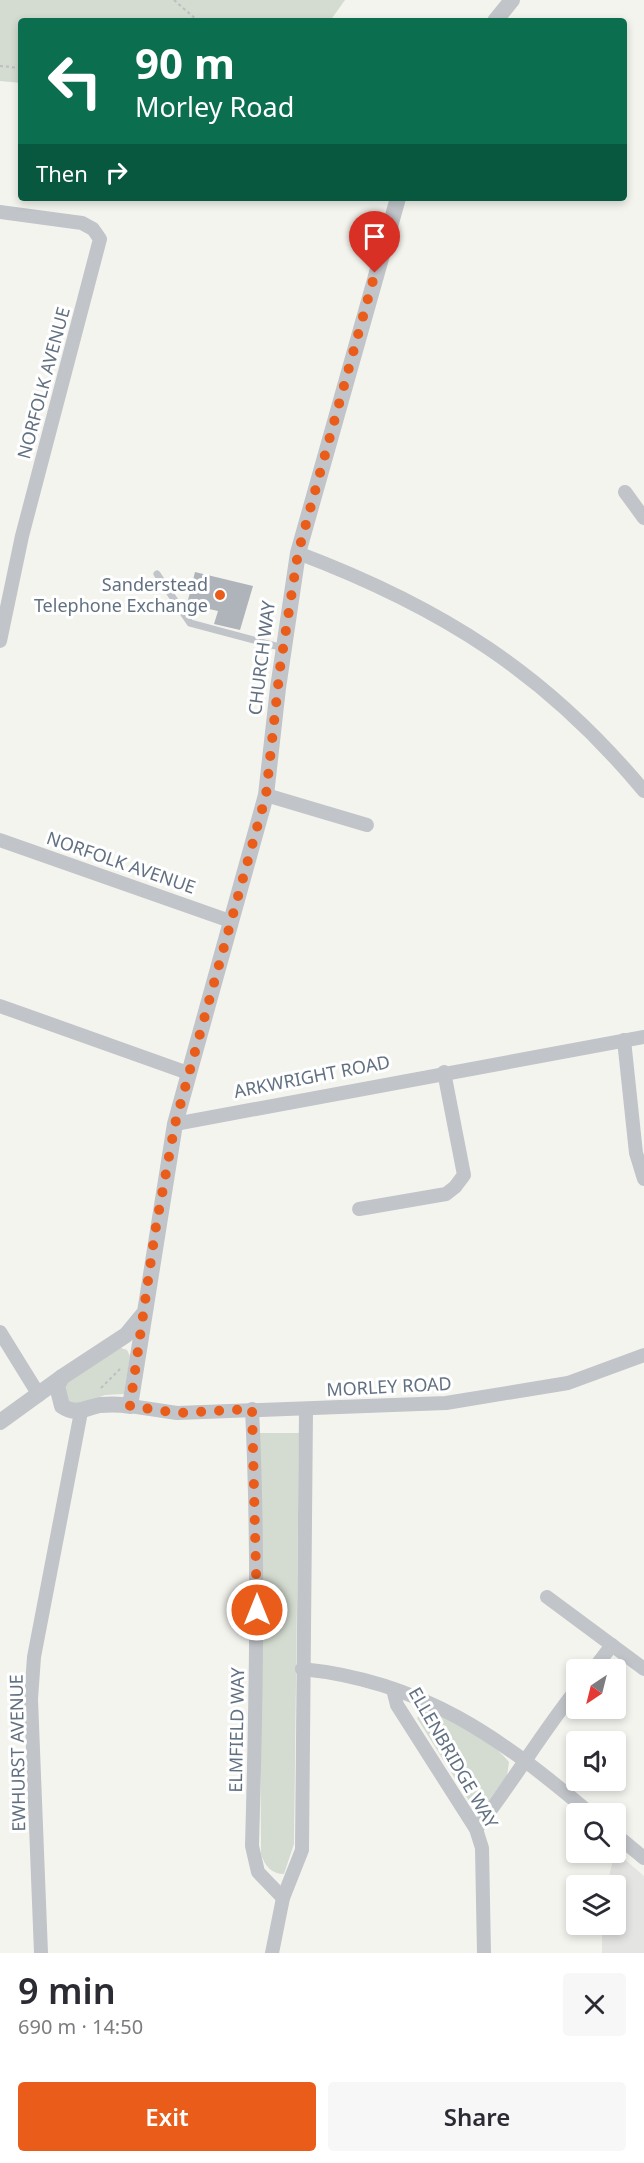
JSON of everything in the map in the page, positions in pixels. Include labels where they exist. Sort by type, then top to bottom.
[{"type":"street","points":[[497,18],[512,0]]},
{"type":"street","name":"CHURCH WAY","points":[[175,1124],[266,795],[283,648],[298,553],[397,201]]},
{"type":"street","name":"NORFOLK AVENUE","points":[[0,212],[82,223],[93,228],[100,239],[22,536],[0,641]]},
{"type":"street","points":[[624,492],[644,518]]},
{"type":"street","points":[[298,553],[359,576],[412,602],[488,645],[573,714],[611,751],[644,790]]},
{"type":"street","points":[[266,795],[367,825]]},
{"type":"street","name":"NORFOLK AVENUE","points":[[0,840],[230,921]]},
{"type":"street","points":[[0,1006],[188,1073]]},
{"type":"street","name":"ARKWRIGHT ROAD","points":[[175,1124],[444,1072],[644,1037]]},
{"type":"street","points":[[624,1040],[636,1153],[644,1179]]},
{"type":"street","points":[[359,1209],[446,1194],[456,1187],[464,1175],[444,1072]]},
{"type":"street","points":[[19,1410],[41,1405],[75,1411],[116,1404],[130,1406],[133,1363],[145,1312],[175,1124]]},
{"type":"street","points":[[0,1422],[111,1345],[132,1329],[145,1312]]},
{"type":"street","points":[[0,1332],[39,1395]]},
{"type":"street","points":[[111,1345],[123,1343],[131,1346],[133,1363]]},
{"type":"street","name":"MORLEY ROAD","points":[[130,1406],[177,1413],[446,1403],[506,1395],[568,1383],[644,1355]]},
{"type":"street","points":[[62,1377],[57,1386],[58,1396],[62,1406],[75,1411]]},
{"type":"street","name":"ELMFIELD WAY","points":[[252,1409],[257,1525],[258,1631],[252,1846],[258,1872],[283,1898]]},
{"type":"street","points":[[272,1953],[283,1898],[302,1850],[306,1410]]},
{"type":"street","name":"EWHURST AVENUE","points":[[41,1953],[32,1689],[34,1657],[75,1411]]},
{"type":"street","points":[[547,1597],[644,1669]]},
{"type":"street","points":[[601,1659],[612,1645]]},
{"type":"street","points":[[302,1669],[332,1672],[393,1689],[436,1705],[474,1725],[527,1759],[578,1803]]},
{"type":"street","name":"ELLENBRIDGE WAY","points":[[393,1689],[397,1705],[476,1829],[482,1848],[484,1953]]},
{"type":"street","points":[[476,1829],[527,1759],[540,1736],[566,1703]]},
{"type":"street","points":[[626,1843],[644,1858]]},
{"type":"lane","points":[[157,574],[190,623],[283,648]]},
{"type":"path","points":[[174,0],[195,18]]},
{"type":"path","points":[[0,66],[18,68]]},
{"type":"path","points":[[97,1391],[133,1363]]},
{"type":"shaded area","points":[[0,0],[345,0],[332,18],[18,18],[18,83],[0,81]]},
{"type":"shaded area","points":[[118,1347],[127,1350],[130,1356],[124,1394],[105,1395],[72,1407],[62,1394],[64,1384]]},
{"type":"shaded area","points":[[259,1433],[299,1433],[294,1844],[284,1874],[275,1873],[269,1868],[261,1854]]},
{"type":"shaded area","points":[[423,1711],[447,1718],[470,1729],[509,1762],[507,1776],[484,1806],[478,1807],[471,1804],[417,1718]]},
{"type":"shaded area","points":[[626,1860],[644,1876],[644,1953],[602,1953],[602,1935],[626,1935],[626,1875],[609,1875],[612,1863],[626,1863]]},
{"type":"building","name":"Sanderstead Telephone Exchange","points":[[195,572],[253,586],[240,630],[214,624],[218,611],[187,604]]},
{"type":"place","name":"Sanderstead Telephone Exchange","points":[[220,595]]},
{"type":"route","points":[[257,1610],[257,1525],[252,1409],[177,1413],[130,1406],[155,1232],[175,1124],[266,795],[280,668],[298,553],[375,273]]}]
